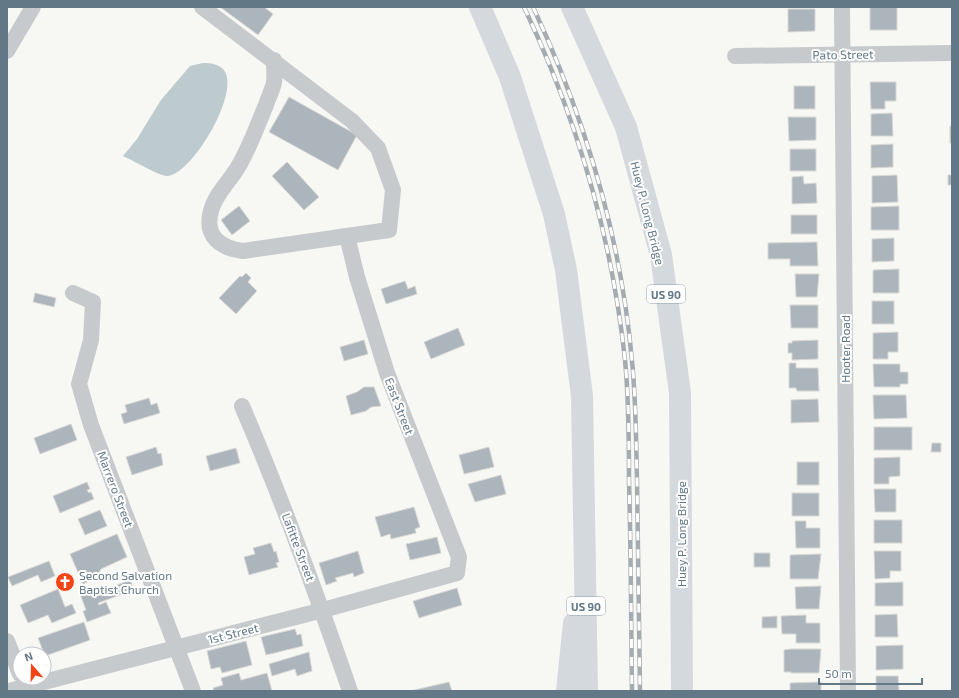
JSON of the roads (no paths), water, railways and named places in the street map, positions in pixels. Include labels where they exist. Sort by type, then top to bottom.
[{"type":"highway","name":"US 90","points":[[480,7],[510,77],[554,214],[566,270],[582,396],[587,691]]},
{"type":"highway","name":"Huey P. Long Bridge","points":[[572,7],[626,128],[661,255],[680,393],[681,597]]},
{"type":"highway","points":[[567,691],[585,520]]},
{"type":"highway","name":"US 90","points":[[681,597],[682,691]]},
{"type":"highway","points":[[681,597],[693,691]]},
{"type":"street","points":[[7,51],[33,7]]},
{"type":"street","points":[[202,7],[274,60],[352,121],[378,148],[394,190],[389,230],[243,251],[230,249],[219,244],[212,235],[210,211],[214,202],[239,166],[251,141],[274,82],[274,60]]},
{"type":"street","name":"Hooter Road","points":[[842,7],[848,691]]},
{"type":"street","name":"Pato Street","points":[[735,56],[952,53]]},
{"type":"street","name":"East Street","points":[[347,236],[357,277],[387,373],[458,557],[457,573]]},
{"type":"street","name":"Marrero Street","points":[[73,293],[93,302],[91,340],[79,384],[91,425],[193,691]]},
{"type":"street","name":"Lafitte Street","points":[[242,406],[276,486],[323,610],[350,691]]},
{"type":"street","name":"1st Street","points":[[52,675],[177,647],[323,610],[457,573]]},
{"type":"street","points":[[7,641],[12,654]]},
{"type":"railway","points":[[524,7],[560,92],[590,180],[611,269],[619,314],[625,360],[628,405],[632,691]]},
{"type":"railway","points":[[533,7],[569,92],[598,180],[610,224],[627,315],[636,420],[640,691]]},
{"type":"place","name":"Second Salvation Baptist Church","points":[[65,582]]}]
